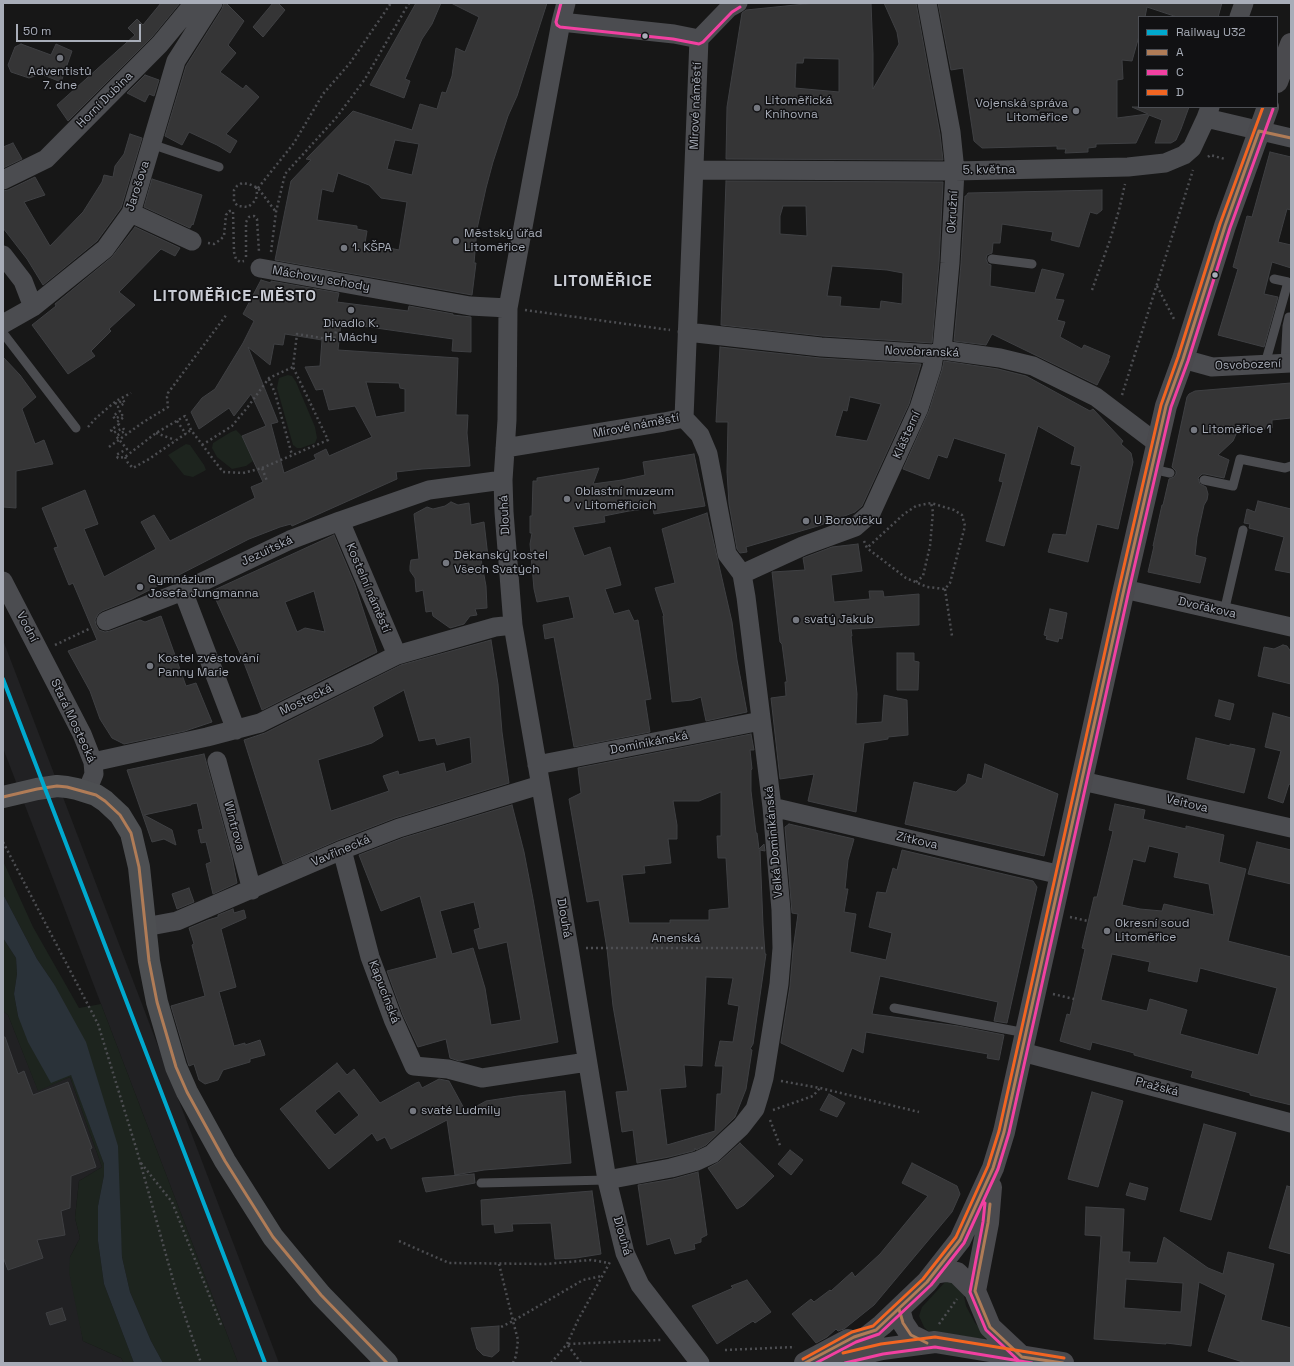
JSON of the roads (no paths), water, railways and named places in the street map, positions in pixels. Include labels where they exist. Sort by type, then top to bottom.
[{"type":"main road","points":[[1278,79],[1291,44]]},
{"type":"main road","points":[[836,1361],[876,1330],[934,1273],[960,1240],[993,1168],[1004,1132],[1124,589],[1161,471],[1158,444],[1166,406],[1183,359],[1225,226],[1268,108]]},
{"type":"main road","points":[[3,797],[37,789],[57,786],[67,787],[96,795],[113,808],[120,816],[131,833],[139,867],[152,983],[165,1034],[176,1067],[199,1116],[225,1161],[273,1237],[321,1295],[387,1363]]},
{"type":"main road","points":[[967,1294],[988,1223],[993,1168]]},
{"type":"main road","points":[[934,1273],[947,1271],[957,1273],[967,1294],[990,1327],[1021,1361]]},
{"type":"main road","points":[[899,1309],[903,1324],[911,1335],[932,1335]]},
{"type":"main road","points":[[801,1355],[876,1330]]},
{"type":"main road","points":[[932,1335],[935,1342],[1021,1361],[1063,1363]]},
{"type":"main road","points":[[836,1361],[932,1335]]},
{"type":"street","name":"Horní Dubina","points":[[3,180],[46,159],[160,44],[194,3]]},
{"type":"street","name":"Jarošova","points":[[3,324],[33,307],[105,249],[131,213],[176,61],[214,3]]},
{"type":"street","points":[[505,448],[507,420],[508,308],[561,22],[566,3]]},
{"type":"street","points":[[561,22],[674,34],[699,39],[729,8],[738,3]]},
{"type":"street","name":"Okružní","points":[[927,3],[951,132],[955,171],[954,254],[938,352]]},
{"type":"street","points":[[1239,16],[1244,3]]},
{"type":"street","name":"Mírové náměstí","points":[[505,448],[684,418],[699,39]]},
{"type":"street","name":"5. května","points":[[694,170],[955,171],[1128,168],[1165,163],[1184,155],[1192,148],[1208,112],[1259,130],[1291,138]]},
{"type":"street","points":[[131,213],[192,241]]},
{"type":"street","points":[[3,255],[23,281],[33,307]]},
{"type":"street","name":"Máchovy schody","points":[[264,269],[470,306],[508,308]]},
{"type":"street","name":"Novobranská","points":[[687,332],[821,347],[938,352],[1000,358],[1033,366],[1096,397],[1158,444]]},
{"type":"street","name":"Klášterní","points":[[742,574],[803,546],[855,527],[871,513],[919,408],[938,352]]},
{"type":"street","name":"Osvobození","points":[[1183,359],[1212,366],[1288,363]]},
{"type":"street","name":"Velká Dominikánská","points":[[607,1180],[698,1161],[712,1154],[761,1110],[764,1078],[779,984],[782,948],[781,910],[772,807],[746,597],[742,574],[727,554],[708,454],[700,435],[684,418]]},
{"type":"street","name":"Dlouhá","points":[[505,448],[503,480],[504,512],[513,625],[569,948],[607,1180],[625,1252],[640,1285],[700,1363]]},
{"type":"street","name":"Jezuitská","points":[[106,622],[182,591],[290,540],[340,521],[429,490],[503,480]]},
{"type":"street","name":"Kostelní náměstí","points":[[340,521],[397,655]]},
{"type":"street","name":"Vodní","points":[[3,581],[40,652]]},
{"type":"street","name":"Dvořákova","points":[[1124,589],[1291,627]]},
{"type":"street","points":[[182,591],[236,730]]},
{"type":"street","name":"Mostecká","points":[[93,762],[236,730],[260,723],[397,655],[495,627],[513,625]]},
{"type":"street","name":"Stará Mostecká","points":[[40,652],[82,734],[93,762],[94,774],[87,792]]},
{"type":"street","name":"Dominikánská","points":[[537,766],[761,721]]},
{"type":"street","name":"Wintrova","points":[[217,761],[252,890]]},
{"type":"street","name":"Veitova","points":[[1082,781],[1291,828]]},
{"type":"street","name":"Vavřinecká","points":[[145,927],[177,921],[342,850],[399,828],[540,785]]},
{"type":"street","name":"Zítkova","points":[[772,807],[1061,875]]},
{"type":"street","name":"Kapucínská","points":[[342,850],[370,957],[393,1019],[414,1066],[448,1070],[482,1078],[587,1062]]},
{"type":"street","name":"Pražská","points":[[1024,1042],[1291,1123]]},
{"type":"lane","points":[[151,144],[219,167]]},
{"type":"lane","points":[[992,259],[1032,264]]},
{"type":"lane","points":[[1265,364],[1289,278],[1274,279]]},
{"type":"lane","points":[[1288,363],[1288,326],[1289,317],[1291,317]]},
{"type":"lane","points":[[3,333],[76,428]]},
{"type":"lane","points":[[1204,480],[1233,486],[1240,458],[1285,468],[1291,466]]},
{"type":"lane","points":[[1220,611],[1243,530]]},
{"type":"lane","points":[[894,1008],[1024,1042]]},
{"type":"lane","points":[[481,1183],[607,1180]]},
{"type":"rail line","name":"U32","points":[[3,679],[265,1363]]},
{"type":"place","name":"Adventistů 7. dne","points":[[60,58]]},
{"type":"place","name":"Litoměřická Knihovna","points":[[757,108]]},
{"type":"place","name":"Vojenská správa Litoměřice","points":[[1076,111]]},
{"type":"place","name":"Městský úřad Litoměřice","points":[[456,241]]},
{"type":"place","name":"1. KŠPA","points":[[344,248]]},
{"type":"place","name":"Divadlo K. H. Máchy","points":[[351,310]]},
{"type":"place","name":"Litoměřice 1","points":[[1194,430]]},
{"type":"place","name":"Oblastní muzeum v Litoměřicích","points":[[567,499]]},
{"type":"place","name":"U Borovičku","points":[[806,521]]},
{"type":"place","name":"Děkanský kostel Všech Svatých","points":[[446,563]]},
{"type":"place","name":"Gymnázium Josefa Jungmanna","points":[[140,587]]},
{"type":"place","name":"svatý Jakub","points":[[796,620]]},
{"type":"place","name":"Kostel zvěstování Panny Marie","points":[[150,666]]},
{"type":"place","name":"Okresní soud Litoměřice","points":[[1107,931]]},
{"type":"place","name":"svaté Ludmily","points":[[413,1111]]},
{"type":"district","name":"LITOMĚŘICE","points":[[603,282]]},
{"type":"district","name":"LITOMĚŘICE-MĚSTO","points":[[235,297]]}]
